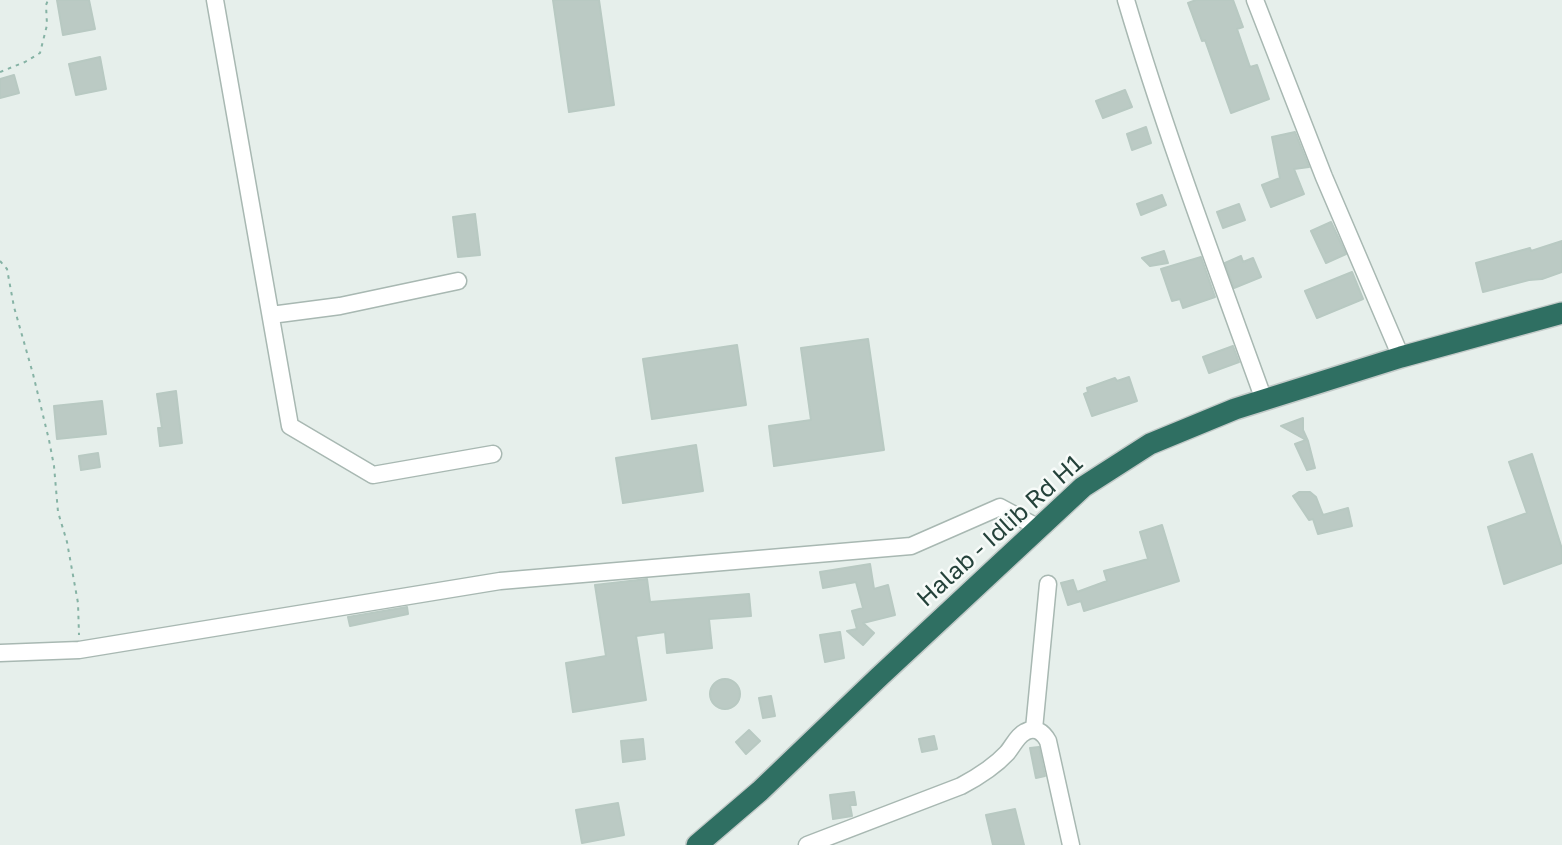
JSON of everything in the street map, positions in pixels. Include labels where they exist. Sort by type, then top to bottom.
[{"type":"highway","name":"Halab - Idlib Rd H1","points":[[697,845],[760,791],[1083,487],[1150,444],[1235,409],[1401,357],[1562,313]]},
{"type":"street","points":[[215,0],[290,426],[373,475],[493,454]]},
{"type":"street","points":[[1126,0],[1166,130],[1265,400]]},
{"type":"street","points":[[1255,0],[1324,177],[1401,357]]},
{"type":"street","points":[[271,315],[340,306],[458,281]]},
{"type":"street","points":[[0,653],[79,650],[500,581],[911,546],[1000,507],[1038,528]]},
{"type":"street","points":[[1034,729],[1048,584]]},
{"type":"street","points":[[807,845],[961,786],[987,771],[1022,733],[1034,729],[1048,741],[1071,845]]},
{"type":"path","points":[[0,72],[40,53],[47,24],[48,0]]},
{"type":"path","points":[[0,261],[7,269],[14,307],[49,440],[58,512],[78,603],[79,650]]},
{"type":"building","points":[[57,0],[89,0],[95,29],[63,35]]},
{"type":"building","points":[[553,0],[599,0],[614,105],[569,112]]},
{"type":"building","points":[[1196,0],[1233,0],[1243,27],[1237,29],[1250,67],[1257,65],[1269,99],[1231,113],[1205,40],[1202,41],[1188,3]]},
{"type":"building","points":[[100,57],[106,89],[76,95],[69,64]]},
{"type":"building","points":[[14,75],[19,93],[0,98],[0,79]]},
{"type":"building","points":[[1125,90],[1132,107],[1103,118],[1096,101]]},
{"type":"building","points":[[1146,127],[1151,143],[1132,150],[1127,134]]},
{"type":"building","points":[[1295,132],[1309,167],[1294,169],[1304,194],[1271,207],[1262,185],[1280,178],[1272,137]]},
{"type":"building","points":[[1162,195],[1166,205],[1141,215],[1137,204]]},
{"type":"building","points":[[1239,204],[1245,220],[1223,228],[1217,212]]},
{"type":"building","points":[[475,214],[480,255],[458,257],[453,217]]},
{"type":"building","points":[[1331,222],[1346,254],[1326,263],[1311,231]]},
{"type":"building","points":[[1562,241],[1562,272],[1483,292],[1476,263]]},
{"type":"building","points":[[1164,251],[1168,263],[1150,266],[1142,258]]},
{"type":"building","points":[[1241,256],[1243,262],[1253,258],[1261,277],[1234,288],[1225,263]]},
{"type":"building","points":[[1201,257],[1215,297],[1183,308],[1180,299],[1172,301],[1161,269]]},
{"type":"building","points":[[1352,272],[1363,299],[1317,318],[1305,291]]},
{"type":"building","points":[[868,339],[884,450],[774,466],[769,426],[811,420],[801,348]]},
{"type":"building","points":[[737,345],[746,405],[652,419],[643,359]]},
{"type":"building","points":[[1233,346],[1239,362],[1209,373],[1203,357]]},
{"type":"building","points":[[1129,377],[1137,401],[1092,416],[1084,394],[1088,392],[1087,388],[1115,378],[1117,381]]},
{"type":"building","points":[[176,391],[182,443],[160,446],[158,428],[162,428],[157,394]]},
{"type":"building","points":[[102,401],[106,434],[57,439],[54,406]]},
{"type":"building","points":[[1303,418],[1303,430],[1315,468],[1307,470],[1295,444],[1306,440],[1281,426]]},
{"type":"building","points":[[696,445],[703,491],[623,503],[616,458]]},
{"type":"building","points":[[98,453],[100,467],[81,470],[79,456]]},
{"type":"building","points":[[1532,454],[1562,549],[1562,563],[1504,584],[1488,527],[1527,513],[1509,462]]},
{"type":"building","points":[[1299,492],[1310,492],[1316,497],[1323,515],[1348,508],[1352,526],[1318,534],[1313,519],[1309,520],[1293,496]]},
{"type":"building","points":[[1162,525],[1179,581],[1084,611],[1081,601],[1068,605],[1061,583],[1073,580],[1077,592],[1107,581],[1104,571],[1148,559],[1140,532]]},
{"type":"building","points":[[870,564],[874,589],[888,585],[895,615],[863,623],[874,633],[863,645],[847,631],[857,629],[852,611],[863,608],[856,582],[823,588],[820,572]]},
{"type":"building","points":[[647,579],[650,602],[749,594],[751,616],[709,619],[712,648],[667,653],[665,632],[636,636],[646,700],[573,712],[566,663],[606,656],[595,585]]},
{"type":"building","points":[[407,607],[408,614],[350,626],[348,617]]},
{"type":"building","points":[[840,632],[844,658],[825,662],[820,635]]},
{"type":"building","points":[[725,679],[736,683],[740,694],[736,705],[725,709],[714,705],[710,694],[714,683]]},
{"type":"building","points":[[771,696],[775,716],[763,718],[759,698]]},
{"type":"building","points":[[749,730],[760,741],[746,754],[736,742]]},
{"type":"building","points":[[934,736],[937,749],[922,752],[919,739]]},
{"type":"building","points":[[643,739],[645,759],[623,762],[621,741]]},
{"type":"building","points":[[1039,747],[1045,776],[1036,778],[1030,748]]},
{"type":"building","points":[[854,792],[856,805],[850,805],[852,816],[833,819],[830,795]]},
{"type":"building","points":[[618,803],[624,835],[582,843],[576,810]]},
{"type":"building","points":[[1015,809],[1024,845],[993,845],[986,815]]}]
